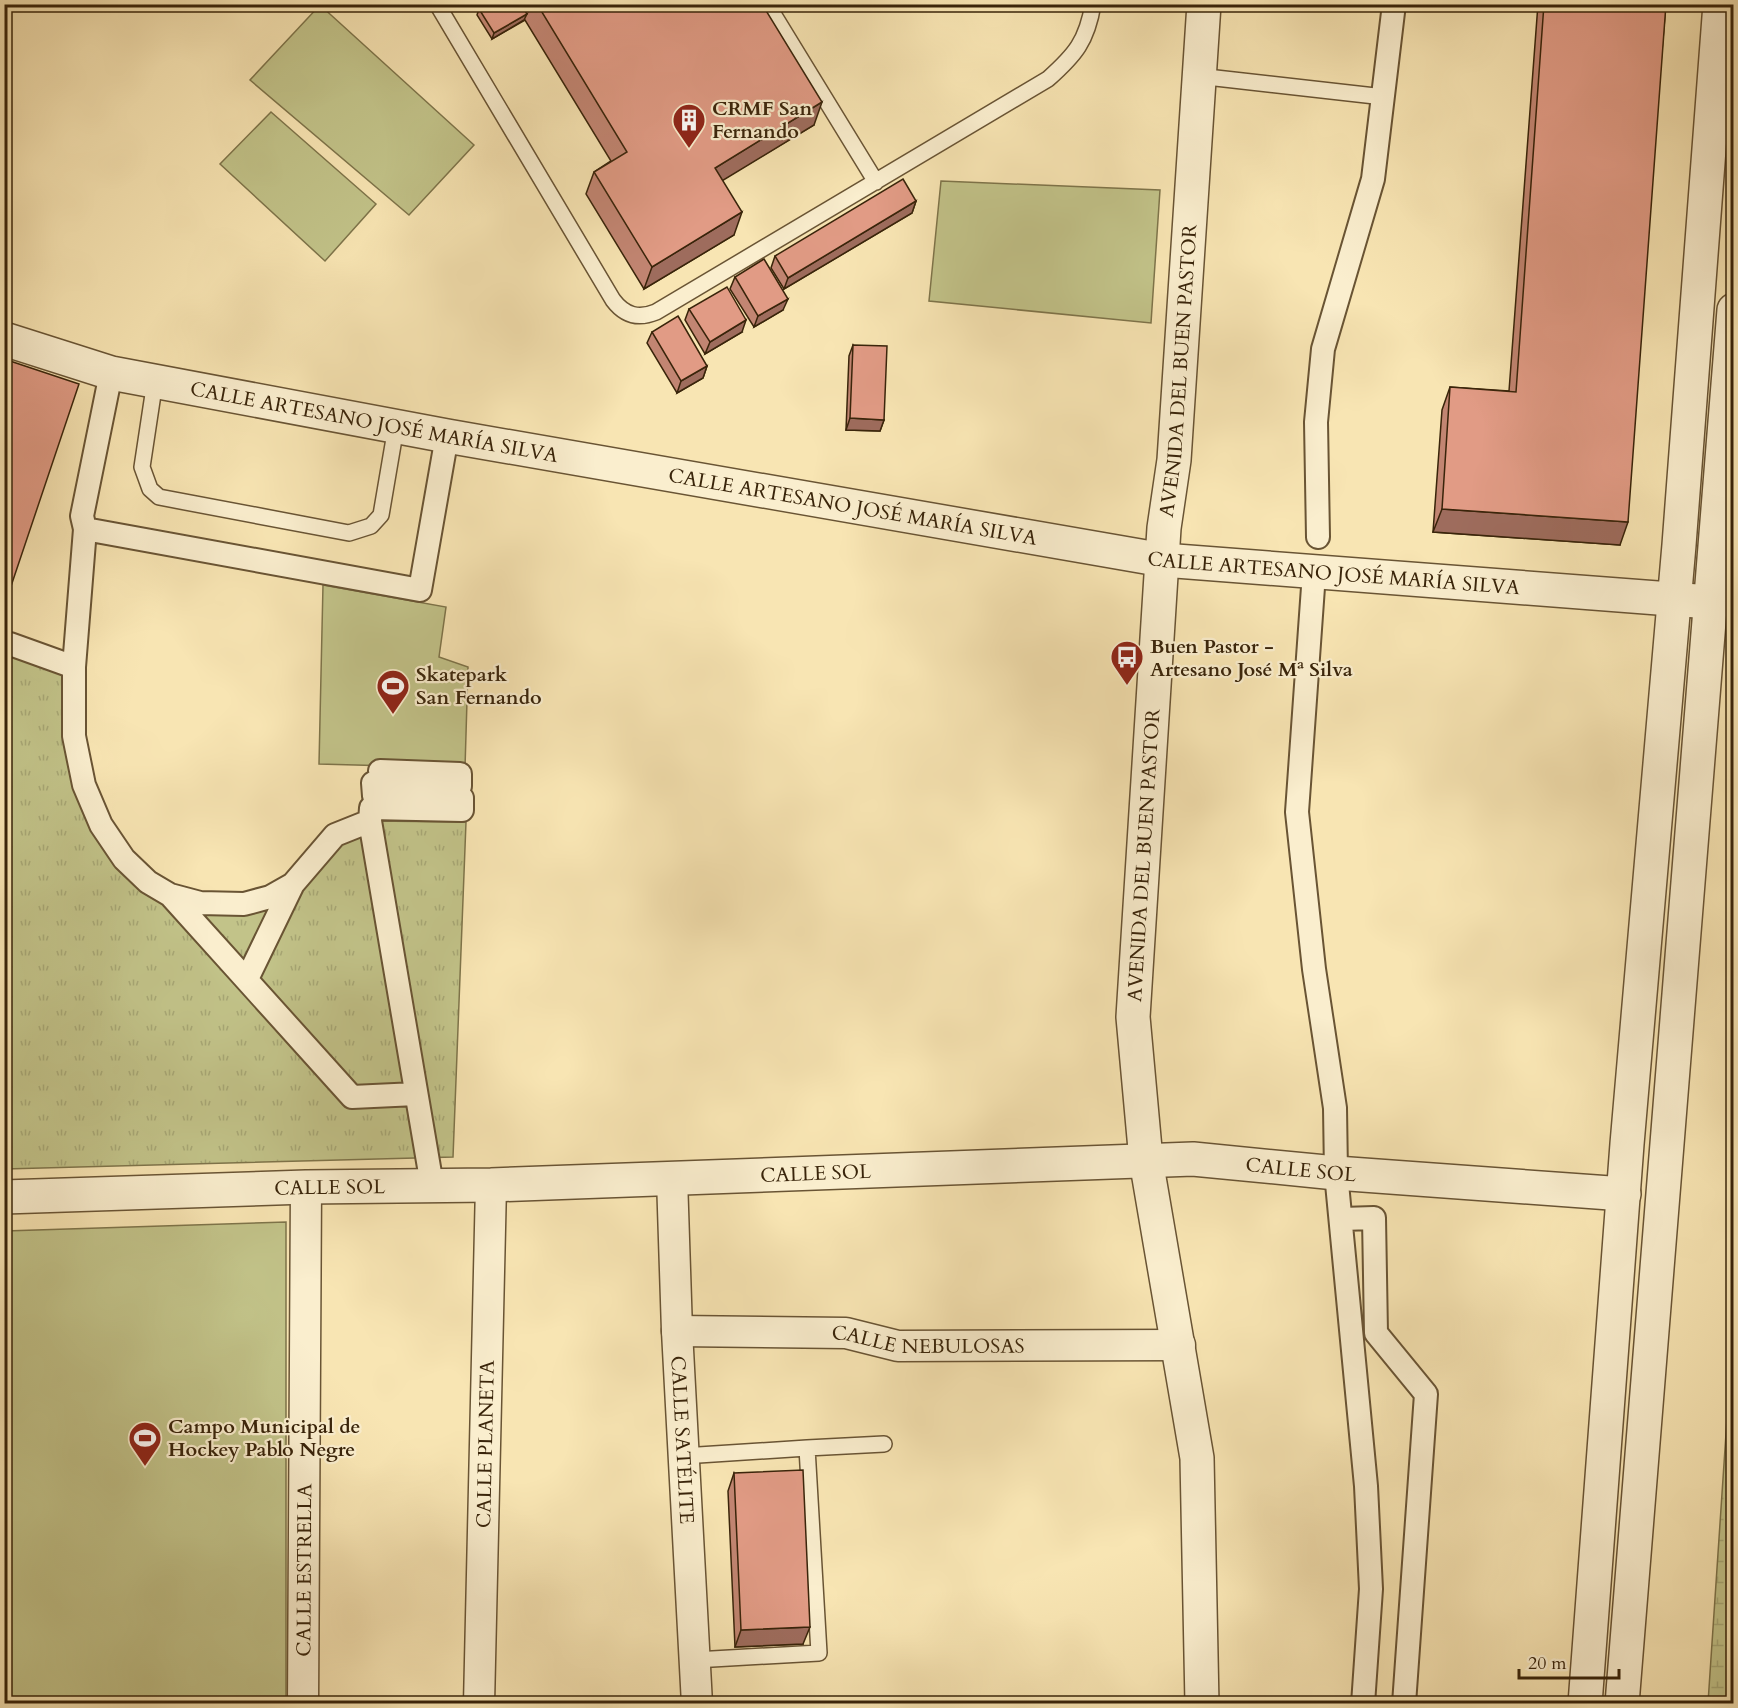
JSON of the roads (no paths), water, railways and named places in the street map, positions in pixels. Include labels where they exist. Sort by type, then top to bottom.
[{"type":"street","name":"AVENIDA DEL BUEN PASTOR","points":[[1202,1704],[1197,1458],[1180,1345],[1146,1160],[1133,1017],[1164,528],[1174,460],[1204,4]]},
{"type":"street","points":[[1318,537],[1316,422],[1323,349],[1373,179],[1394,4]]},
{"type":"street","points":[[1585,1704],[1720,4]]},
{"type":"street","points":[[1622,1704],[1734,310]]},
{"type":"street","name":"CALLE ARTESANO JOSÉ MARÍA SILVA","points":[[4,339],[111,373],[396,427],[1163,560],[1710,602]]},
{"type":"street","points":[[111,373],[82,516],[85,529],[74,667],[74,736],[84,785],[101,825],[123,859],[148,882],[170,895],[200,903],[244,904],[270,897],[293,884]]},
{"type":"street","points":[[85,529],[420,590],[447,436]]},
{"type":"street","points":[[1314,573],[1298,812],[1314,969],[1335,1108],[1336,1173],[1366,1486],[1371,1589],[1364,1704]]},
{"type":"street","points":[[6,649],[74,667]]},
{"type":"street","points":[[380,771],[460,774],[460,786],[373,783],[374,796],[462,798],[462,810],[371,808],[370,821],[432,1185]]},
{"type":"street","points":[[247,979],[293,884],[335,835],[370,821]]},
{"type":"street","points":[[170,895],[352,1097],[416,1094]]},
{"type":"street","name":"CALLE SOL","points":[[4,1197],[306,1187],[491,1185],[1193,1159],[1336,1173],[1624,1194]]},
{"type":"street","name":"CALLE SATÉLITE","points":[[672,1178],[677,1331],[697,1704]]},
{"type":"street","name":"CALLE PLANETA","points":[[479,1704],[491,1185]]},
{"type":"street","name":"CALLE ESTRELLA","points":[[303,1704],[306,1187]]},
{"type":"street","points":[[1342,1219],[1374,1218],[1376,1334],[1426,1394],[1404,1704]]},
{"type":"street","name":"CALLE NEBULOSAS","points":[[677,1331],[846,1333],[898,1346],[1180,1345]]},
{"type":"lane","points":[[437,4],[613,300],[628,314],[647,316],[1048,79],[1072,58],[1089,30],[1093,4]]},
{"type":"lane","points":[[767,4],[876,182]]},
{"type":"lane","points":[[1198,76],[1384,98]]},
{"type":"lane","points":[[155,381],[142,467],[150,489],[159,497],[339,531],[361,531],[371,526],[381,515],[396,427]]},
{"type":"lane","points":[[683,1456],[884,1444]]},
{"type":"lane","points":[[695,1660],[819,1653],[807,1448]]},
{"type":"place","name":"CRMF San Fernando","points":[[689,149]]},
{"type":"place","name":"Buen Pastor - Artesano José Mª Silva","points":[[1127,686]]},
{"type":"place","name":"Skatepark San Fernando","points":[[393,715]]},
{"type":"place","name":"Campo Municipal de Hockey Pablo Negre","points":[[145,1467]]}]
